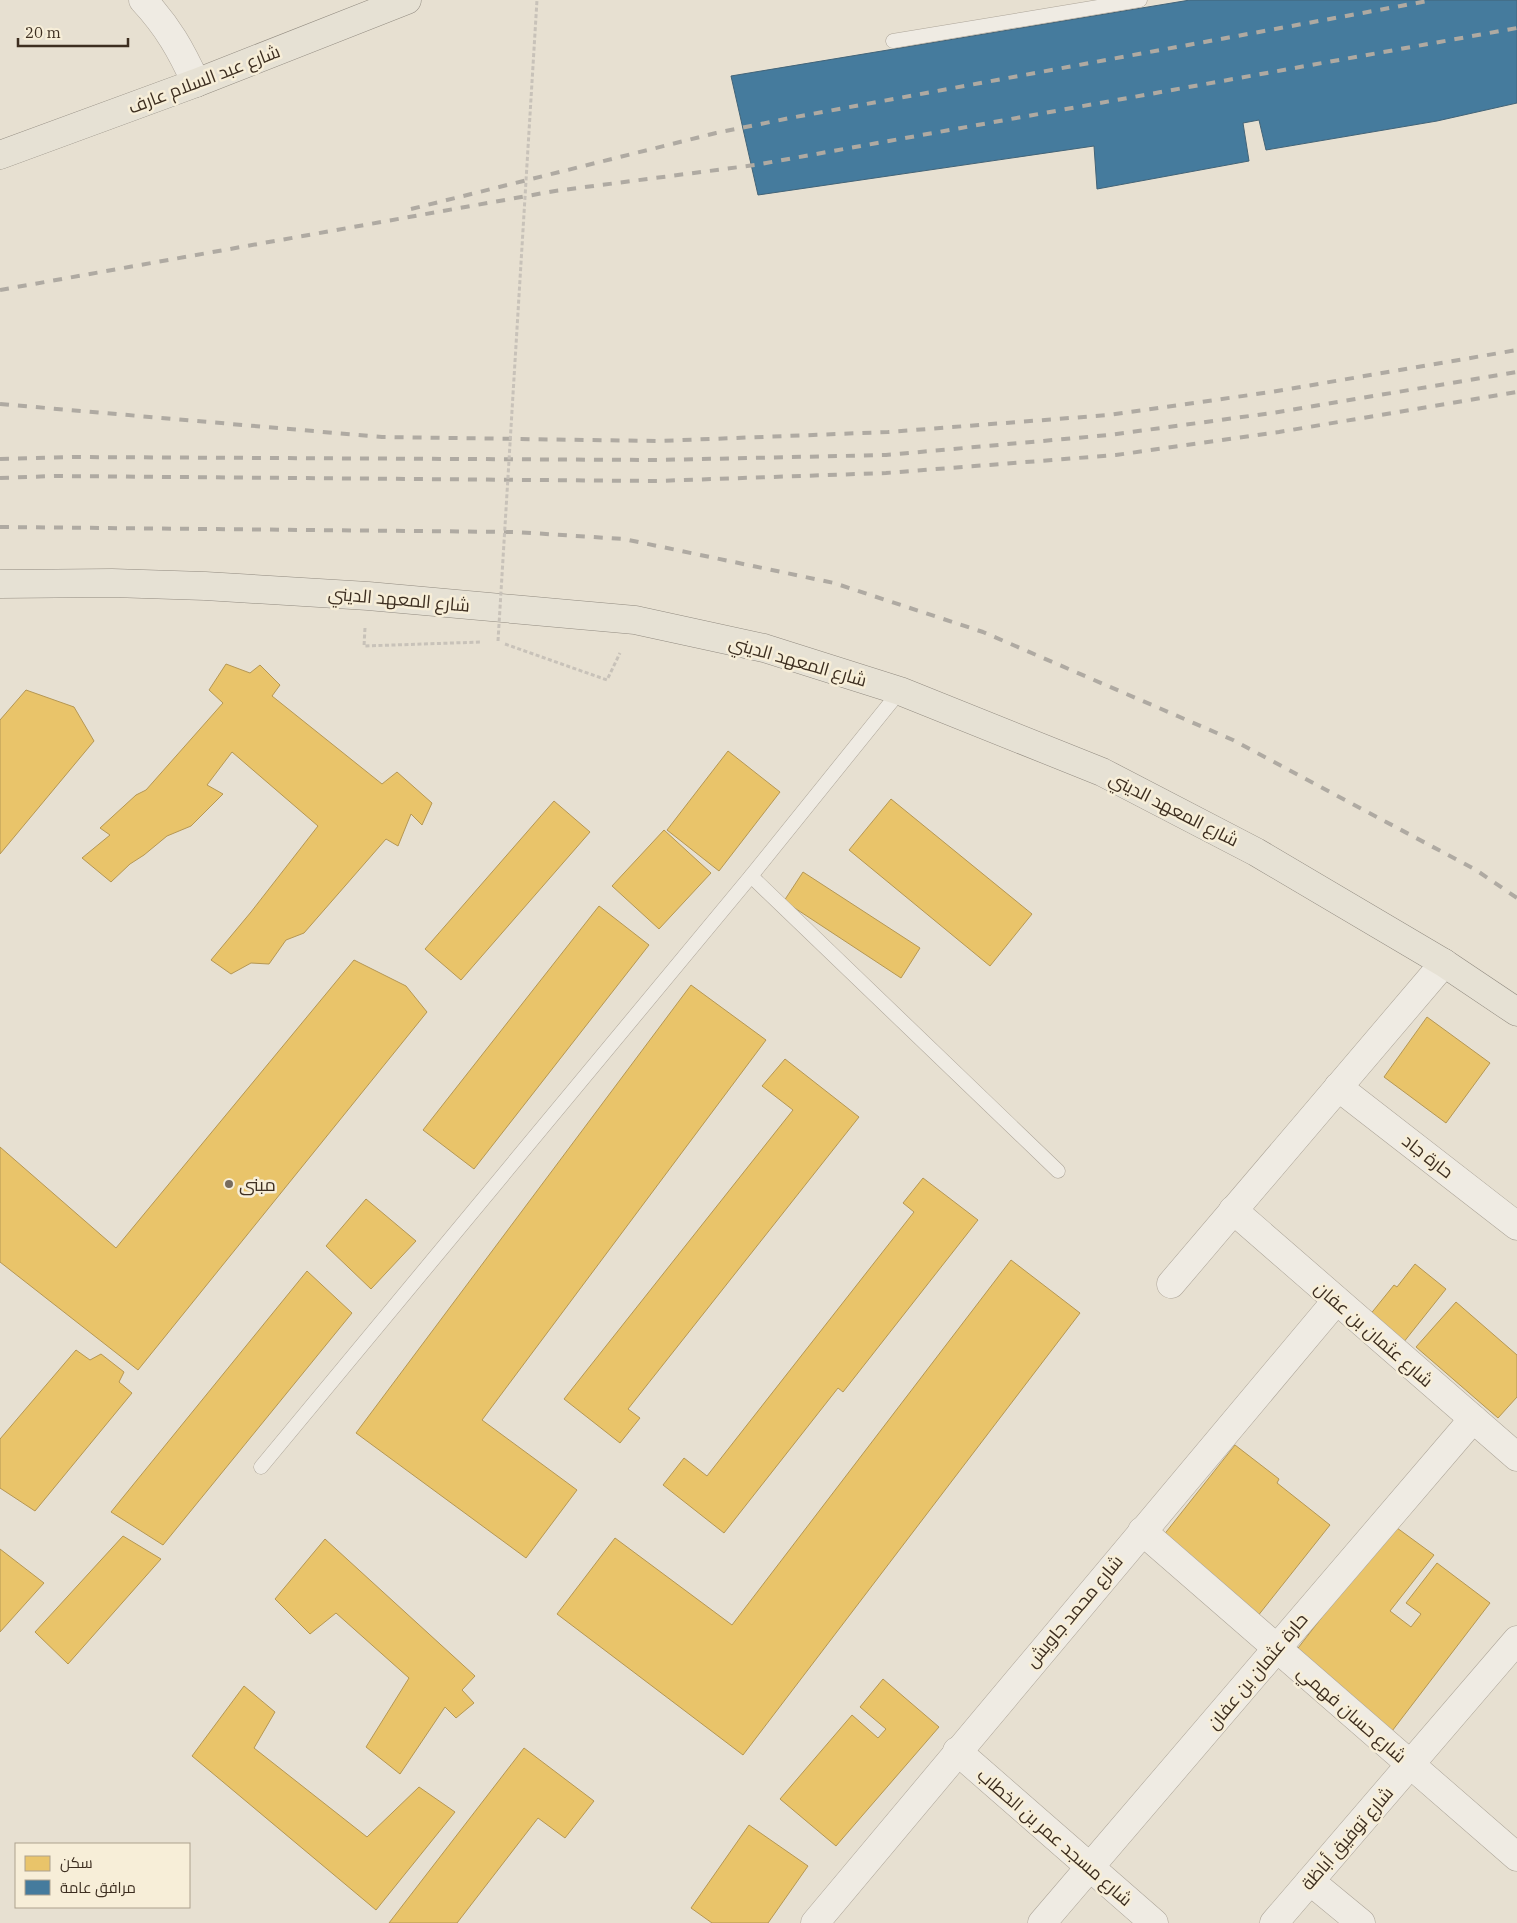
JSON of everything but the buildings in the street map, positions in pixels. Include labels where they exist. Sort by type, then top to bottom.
[{"type":"main road","name":"شارع عبد السلام عارف","points":[[0,155],[196,83],[408,0]]},
{"type":"main road","name":"شارع المعهد الديني","points":[[0,584],[112,583],[215,586],[368,596],[635,620],[764,648],[900,691],[1102,772],[1256,852],[1444,963],[1517,1012]]},
{"type":"street","points":[[143,0],[161,20],[181,50],[196,83]]},
{"type":"street","points":[[1171,1284],[1444,963]]},
{"type":"street","name":"حارة جاد","points":[[1338,1087],[1517,1226]]},
{"type":"street","name":"شارع عثمان بن عفان","points":[[1233,1210],[1517,1457]]},
{"type":"street","name":"شارع محمد جاويش","points":[[814,1923],[1336,1301]]},
{"type":"street","name":"حارة عثمان بن عفان","points":[[1042,1923],[1473,1419]]},
{"type":"street","name":"شارع حسان فهمي","points":[[1142,1531],[1517,1857]]},
{"type":"street","name":"شارع توفيق أباظة","points":[[1274,1923],[1517,1640]]},
{"type":"street","name":"شارع مسجد عمر بن الخطاب","points":[[957,1751],[1154,1923]]},
{"type":"street","points":[[1310,1881],[1361,1923]]},
{"type":"lane","points":[[893,41],[1140,0]]},
{"type":"lane","points":[[261,1467],[750,876],[900,691]]},
{"type":"lane","points":[[750,876],[1058,1171]]},
{"type":"path","points":[[498,641],[537,0]]},
{"type":"path","points":[[364,646],[498,641],[607,680]]},
{"type":"railway","points":[[411,209],[716,133],[1433,0]]},
{"type":"railway","points":[[0,290],[555,191],[755,165],[1517,28]]},
{"type":"railway","points":[[0,404],[382,437],[659,441],[888,432],[1109,415],[1271,392],[1517,350]]},
{"type":"railway","points":[[0,459],[74,457],[657,460],[886,455],[1109,435],[1272,413],[1517,372]]},
{"type":"railway","points":[[0,478],[55,476],[657,481],[886,473],[1116,455],[1279,432],[1517,392]]},
{"type":"railway","points":[[0,527],[515,532],[624,539],[834,583],[983,632],[1233,740],[1476,870],[1517,898]]},
{"type":"place","name":"مبنى","points":[[229,1184]]}]
